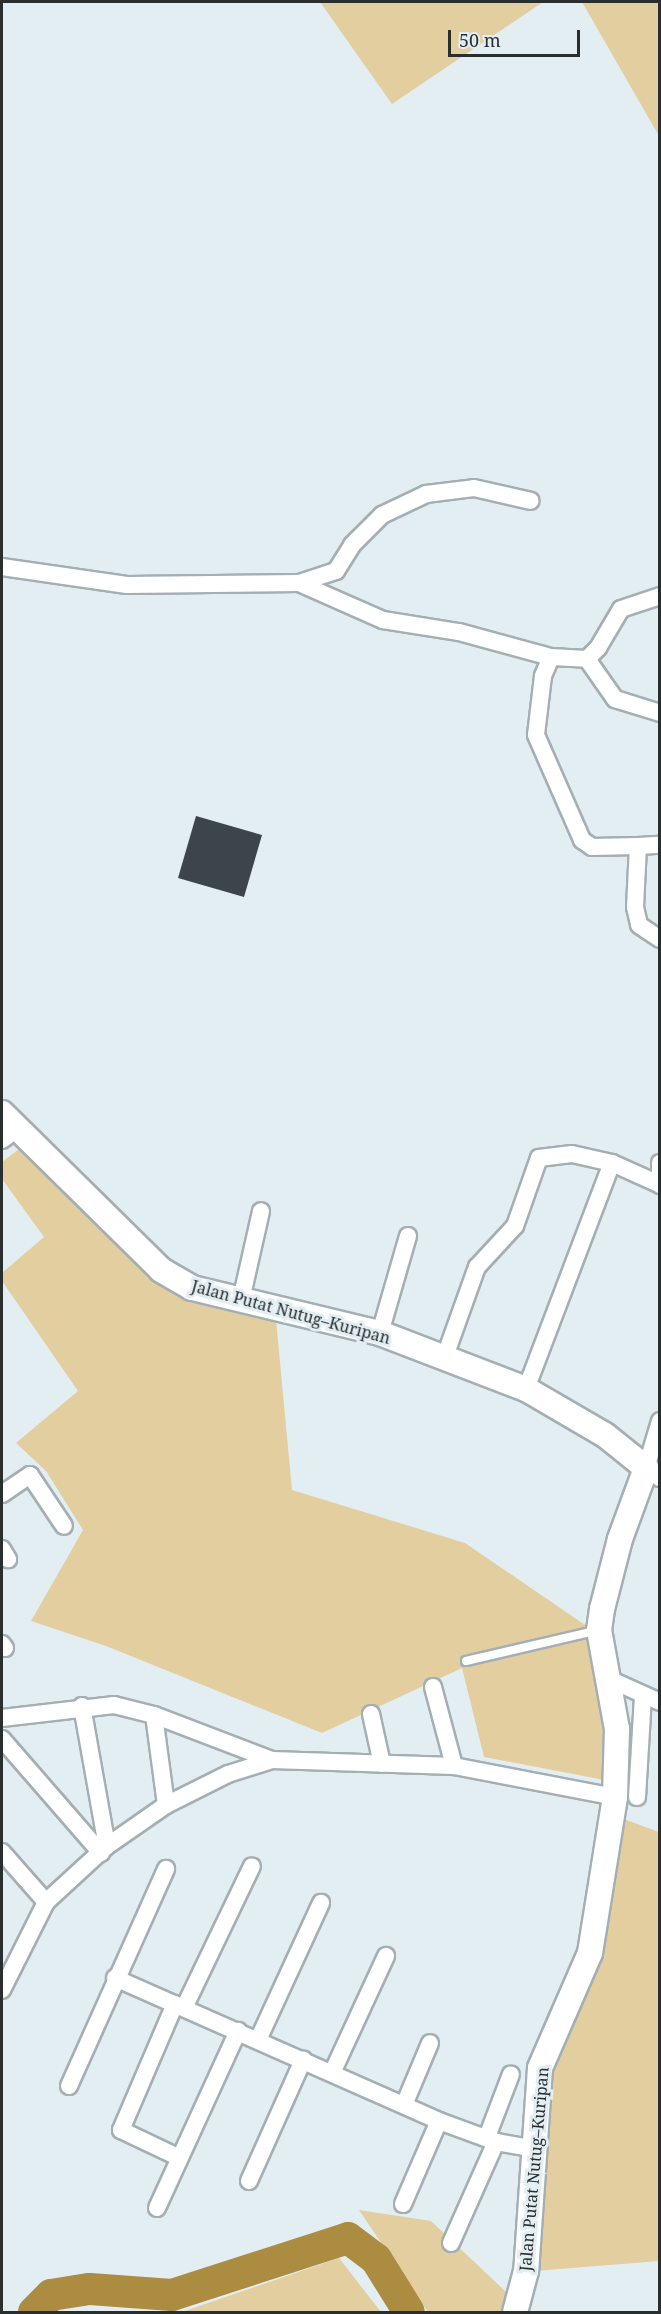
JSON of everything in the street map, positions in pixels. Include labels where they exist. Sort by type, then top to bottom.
[{"type":"street","points":[[2,567],[127,585],[299,583],[336,571],[352,545],[382,515],[426,494],[474,488],[531,501]]},
{"type":"street","points":[[299,583],[383,620],[459,632],[551,657],[587,659],[598,648],[621,609],[660,596]]},
{"type":"street","points":[[551,657],[543,676],[536,735],[582,840],[592,847],[660,845]]},
{"type":"street","points":[[587,659],[615,699],[660,713]]},
{"type":"street","points":[[638,846],[635,907],[639,925],[660,939]]},
{"type":"street","name":"Jalan Putat Nutug–Kuripan","points":[[7,1127],[160,1270],[192,1288],[380,1333],[526,1389],[605,1435],[653,1473],[620,1539],[599,1630],[609,1679],[626,1797],[590,1953],[540,2068],[526,2271],[515,2313]]},
{"type":"street","points":[[444,1359],[477,1267],[515,1226],[539,1158],[572,1154],[612,1163],[659,1185],[660,1163]]},
{"type":"street","points":[[526,1389],[612,1163]]},
{"type":"street","points":[[241,1300],[261,1211]]},
{"type":"street","points":[[380,1333],[408,1236]]},
{"type":"street","points":[[653,1473],[660,1421]]},
{"type":"street","points":[[2,1494],[30,1475],[64,1526]]},
{"type":"street","points":[[609,1679],[660,1702]]},
{"type":"street","points":[[433,1687],[454,1766]]},
{"type":"street","points":[[2,1718],[82,1706],[114,1705],[154,1715],[272,1760],[454,1766],[626,1797],[643,1695]]},
{"type":"street","points":[[82,1706],[104,1850]]},
{"type":"street","points":[[371,1714],[382,1764]]},
{"type":"street","points":[[154,1715],[166,1805]]},
{"type":"street","points":[[2,1739],[104,1850]]},
{"type":"street","points":[[2,1990],[5,1965],[46,1902],[104,1850],[166,1805],[228,1774],[272,1760]]},
{"type":"street","points":[[2,1852],[46,1902]]},
{"type":"street","points":[[180,2158],[121,2130],[179,2006],[252,1866]]},
{"type":"street","points":[[69,2085],[115,1978],[166,1869]]},
{"type":"street","points":[[258,2040],[321,1903]]},
{"type":"street","points":[[332,2073],[386,1956]]},
{"type":"street","points":[[115,1978],[439,2121],[491,2139],[534,2149]]},
{"type":"street","points":[[157,2208],[237,2031]]},
{"type":"street","points":[[404,2105],[430,2043]]},
{"type":"street","points":[[249,2181],[303,2060]]},
{"type":"street","points":[[451,2243],[491,2139],[512,2074]]},
{"type":"street","points":[[403,2204],[439,2121]]},
{"type":"lane","points":[[466,1661],[599,1630]]},
{"type":"shaded area","points":[[320,2],[543,2],[392,104]]},
{"type":"shaded area","points":[[582,2],[659,2],[659,136]]},
{"type":"shaded area","points":[[19,1149],[167,1284],[276,1320],[292,1490],[465,1543],[607,1640],[615,1782],[484,1757],[462,1668],[322,1733],[106,1646],[31,1621],[83,1530],[46,1471],[16,1443],[78,1391],[2,1281],[2,1273],[44,1237],[2,1179],[2,1162]]},
{"type":"shaded area","points":[[613,1815],[659,1832],[659,2261],[534,2271],[552,2050],[582,1997],[608,1925]]},
{"type":"shaded area","points":[[359,2210],[431,2221],[522,2307],[520,2312],[428,2312]]},
{"type":"shaded area","points":[[339,2258],[381,2312],[182,2312]]},
{"type":"building","points":[[196,816],[262,835],[244,897],[178,878]]},
{"type":"waterway","points":[[34,2312],[51,2295],[90,2289],[172,2295],[348,2238],[376,2259],[409,2312]]}]
